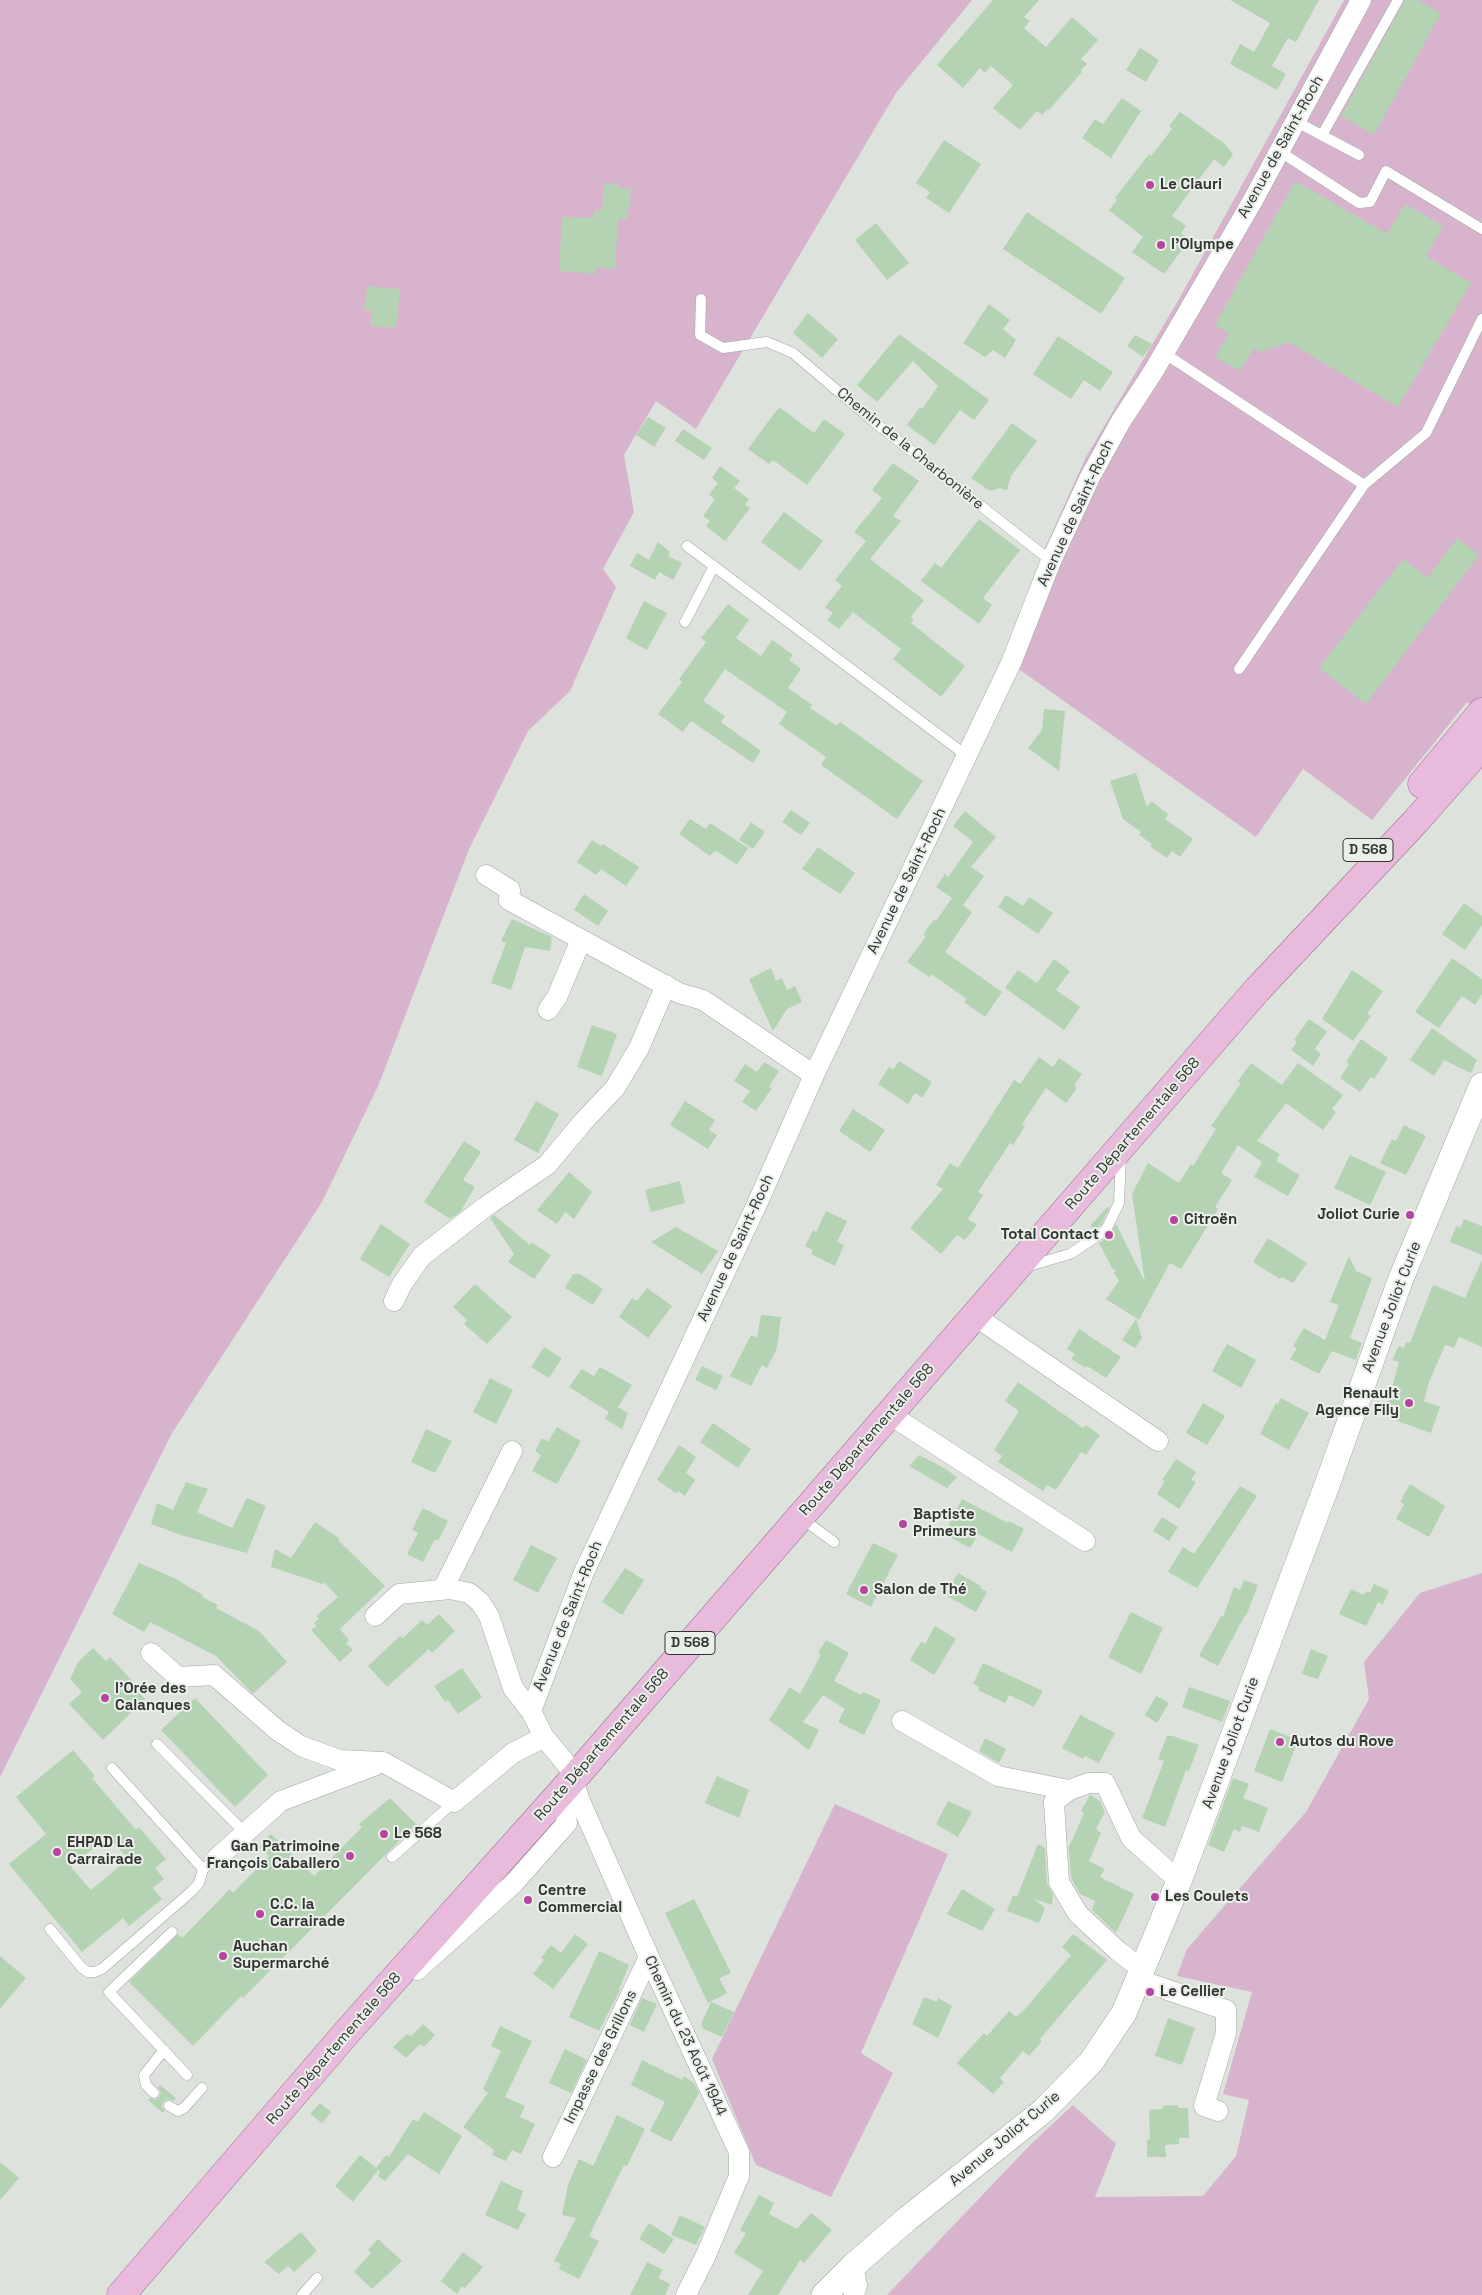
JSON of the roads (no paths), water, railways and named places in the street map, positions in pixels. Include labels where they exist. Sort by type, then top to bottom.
[{"type":"main road","name":"Route Départementale 568","points":[[1257,990],[1400,810],[1482,712]]},
{"type":"main road","name":"Route Départementale 568","points":[[121,2295],[348,2031],[568,1785],[1257,990],[1416,820],[1482,746]]},
{"type":"street","name":"Avenue de Saint-Roch","points":[[568,1785],[568,1766],[544,1737],[531,1711],[584,1572],[757,1204],[814,1075],[1011,663],[1051,561],[1090,477],[1121,421],[1164,353],[1279,151],[1361,0]]},
{"type":"street","points":[[486,875],[510,890],[509,900],[666,985],[679,994],[703,1000],[814,1075]]},
{"type":"street","points":[[548,1010],[557,998],[581,940]]},
{"type":"street","points":[[394,1301],[422,1256],[486,1207],[547,1165],[582,1122],[615,1088],[639,1048],[666,985]]},
{"type":"street","name":"Avenue Joliot Curie","points":[[824,2295],[853,2266],[907,2219],[1043,2111],[1091,2062],[1124,2013],[1179,1881],[1327,1486],[1400,1280],[1482,1085]]},
{"type":"street","points":[[975,1316],[1158,1441]]},
{"type":"street","points":[[889,1414],[1085,1541]]},
{"type":"street","points":[[443,1590],[512,1451]]},
{"type":"street","points":[[375,1616],[399,1594],[443,1590],[469,1593],[480,1602],[488,1616],[513,1688],[531,1711]]},
{"type":"street","points":[[151,1653],[178,1676],[214,1675],[277,1730],[301,1746],[339,1760],[383,1762],[454,1802],[513,1753],[544,1737]]},
{"type":"street","points":[[902,1721],[998,1776],[1069,1790]]},
{"type":"street","points":[[210,1864],[281,1800],[383,1762]]},
{"type":"street","points":[[1179,1881],[1131,1838],[1105,1782],[1089,1783],[1069,1790],[1054,1802],[1059,1882],[1078,1914],[1141,1975],[1226,2010],[1226,2033],[1204,2106],[1218,2111]]},
{"type":"street","name":"Chemin du 23 Août 1944","points":[[568,1785],[580,1801],[648,1957],[739,2152],[739,2176],[706,2256],[686,2295]]},
{"type":"street","name":"Impasse des Grillons","points":[[553,2157],[648,1957]]},
{"type":"street","points":[[853,2266],[857,2285],[854,2295]]},
{"type":"lane","points":[[1322,135],[1398,0]]},
{"type":"lane","points":[[1295,121],[1358,155]]},
{"type":"lane","points":[[1279,151],[1358,203],[1370,202],[1386,171],[1482,229]]},
{"type":"lane","name":"Chemin de la Charbonière","points":[[700,299],[700,335],[723,348],[767,342],[793,353],[873,421],[1051,561]]},
{"type":"lane","points":[[1239,669],[1364,485],[1426,433],[1482,320]]},
{"type":"lane","points":[[1164,353],[1364,485]]},
{"type":"lane","points":[[687,546],[967,756]]},
{"type":"lane","points":[[685,622],[714,566]]},
{"type":"lane","points":[[1015,1270],[1070,1254],[1106,1230],[1119,1203],[1122,1146]]},
{"type":"lane","points":[[800,1517],[834,1542]]},
{"type":"lane","points":[[158,1744],[245,1833]]},
{"type":"lane","points":[[50,1929],[82,1968],[88,1972],[102,1969],[192,1891],[210,1864],[112,1768]]},
{"type":"lane","points":[[392,1857],[454,1802]]},
{"type":"lane","points":[[172,1932],[109,1992],[187,2074]]},
{"type":"lane","points":[[154,2093],[146,2085],[144,2075],[164,2050]]},
{"type":"lane","points":[[169,2106],[178,2111],[184,2108],[202,2088]]},
{"type":"lane","points":[[302,2295],[316,2278]]},
{"type":"place","name":"Le Clauri","points":[[1150,185]]},
{"type":"place","name":"l'Olympe","points":[[1161,245]]},
{"type":"place","name":"Joliot Curie","points":[[1410,1215]]},
{"type":"place","name":"Citroën","points":[[1174,1220]]},
{"type":"place","name":"Total Contact","points":[[1109,1235]]},
{"type":"place","name":"Renault Agence Fily","points":[[1409,1403]]},
{"type":"place","name":"Baptiste Primeurs","points":[[903,1524]]},
{"type":"place","name":"Salon de Thé","points":[[864,1590]]},
{"type":"place","name":"l'Orée des Calanques","points":[[105,1698]]},
{"type":"place","name":"Autos du Rove","points":[[1280,1742]]},
{"type":"place","name":"Le 568","points":[[384,1834]]},
{"type":"place","name":"EHPAD La Carrairade","points":[[57,1852]]},
{"type":"place","name":"Gan Patrimoine François Caballero","points":[[350,1856]]},
{"type":"place","name":"Les Coulets","points":[[1155,1897]]},
{"type":"place","name":"Centre Commercial","points":[[528,1900]]},
{"type":"place","name":"C.C. la Carrairade","points":[[260,1914]]},
{"type":"place","name":"Auchan Supermarché","points":[[223,1956]]},
{"type":"place","name":"Le Cellier","points":[[1150,1992]]}]
